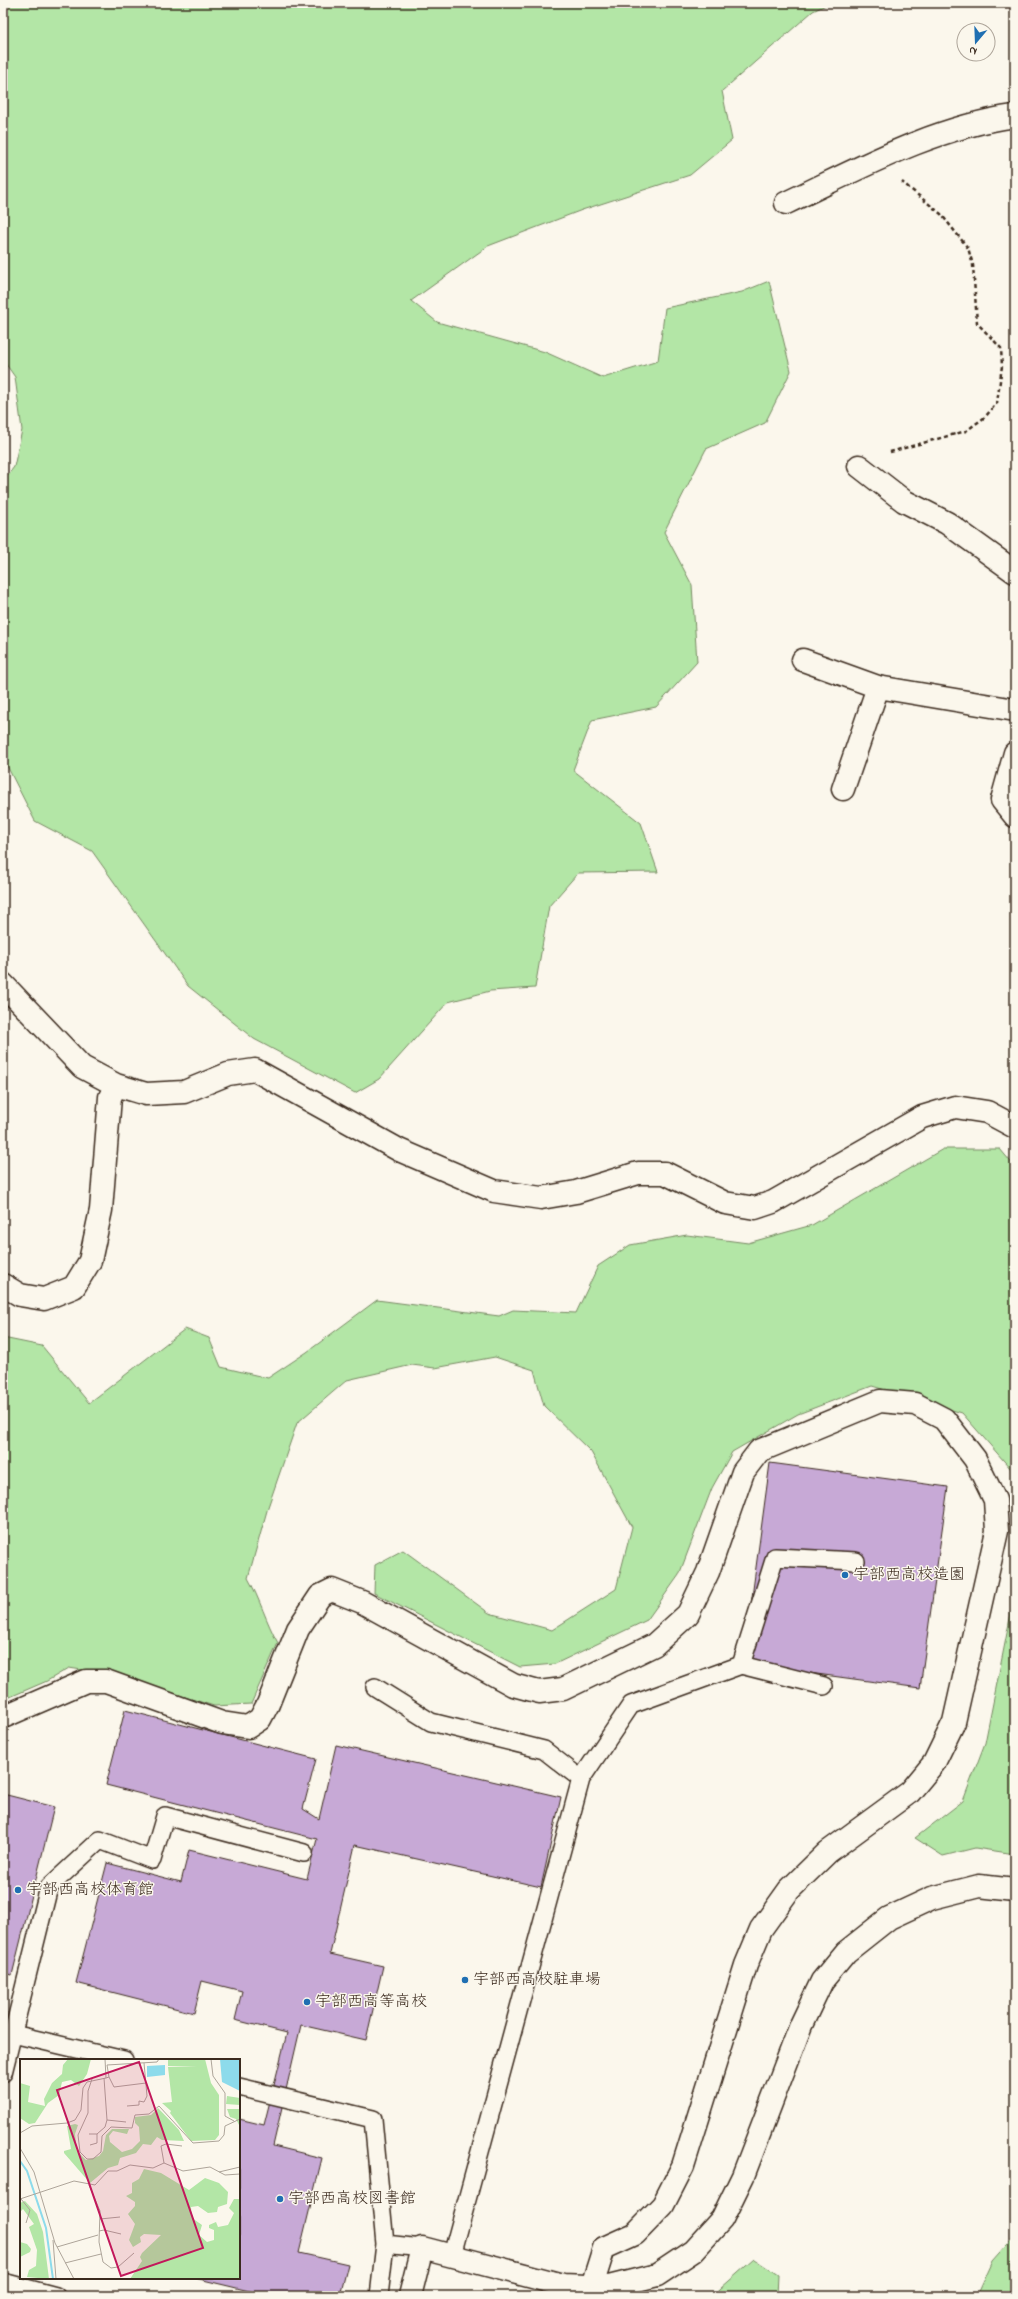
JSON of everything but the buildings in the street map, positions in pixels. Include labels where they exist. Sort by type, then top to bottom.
[{"type":"street","points":[[786,203],[875,161],[948,131],[980,120],[1015,116]]},
{"type":"street","points":[[859,466],[904,501],[947,523],[1015,572]]},
{"type":"street","points":[[803,660],[878,687],[1015,710]]},
{"type":"street","points":[[843,789],[878,687]]},
{"type":"street","points":[[1015,753],[1002,800],[1015,816]]},
{"type":"street","points":[[3,984],[82,1067],[116,1085],[146,1094],[184,1092],[228,1074],[254,1070],[400,1150],[494,1191],[541,1198],[576,1192],[638,1173],[665,1173],[725,1203],[755,1208],[773,1202],[922,1117],[955,1107],[987,1112],[1015,1127]]},
{"type":"street","points":[[3,1285],[20,1295],[44,1299],[74,1287],[90,1261],[101,1210],[110,1097],[116,1085]]},
{"type":"street","points":[[3,1717],[86,1681],[106,1681],[222,1723],[248,1727],[260,1719],[268,1704],[298,1629],[320,1596],[332,1590],[362,1602],[513,1685],[538,1692],[563,1689],[654,1645],[688,1614],[708,1572],[743,1472],[759,1451],[880,1401],[915,1404],[944,1419],[975,1459],[995,1500],[997,1531],[954,1722],[934,1763],[910,1792],[828,1852],[789,1890],[761,1928],[746,1965],[683,2166],[663,2205],[635,2234],[604,2248],[592,2286]]},
{"type":"street","points":[[410,2296],[422,2248],[563,2285],[609,2287],[657,2275],[693,2250],[722,2219],[743,2176],[801,2025],[822,1981],[846,1952],[889,1918],[932,1898],[979,1886],[1015,1890]]},
{"type":"lane","points":[[740,1665],[775,1557],[856,1561]]},
{"type":"lane","points":[[452,2256],[581,1779],[631,1706],[740,1665],[824,1686]]},
{"type":"lane","points":[[376,1687],[432,1722],[544,1750],[581,1779]]},
{"type":"lane","points":[[3,2073],[49,1887],[100,1840],[152,1860],[165,1816],[304,1853]]},
{"type":"lane","points":[[13,2034],[120,2059]]},
{"type":"lane","points":[[240,2087],[373,2119],[385,2244],[379,2296]]},
{"type":"lane","points":[[385,2244],[422,2248]]},
{"type":"lane","points":[[3,2282],[54,2296]]},
{"type":"path","points":[[859,466],[875,456],[966,431],[984,418],[997,403],[1002,366],[1000,348],[977,324],[973,265],[968,248],[941,214],[875,161]]},
{"type":"green space","points":[[3,3],[830,3],[813,11],[722,91],[732,140],[690,175],[582,210],[488,246],[411,301],[437,322],[545,352],[603,378],[658,361],[665,308],[742,292],[769,281],[791,371],[765,423],[706,449],[664,532],[692,585],[697,662],[656,707],[592,720],[573,770],[641,823],[658,872],[578,873],[549,906],[535,988],[490,991],[448,1002],[379,1079],[355,1093],[254,1039],[188,986],[92,851],[35,821],[3,758],[3,481],[14,467],[22,430],[15,377],[3,360]]},
{"type":"green space","points":[[943,1149],[1000,1149],[1015,1167],[1015,1499],[1011,1469],[962,1413],[872,1386],[798,1414],[732,1452],[712,1488],[679,1575],[647,1620],[555,1664],[520,1667],[374,1593],[375,1565],[403,1550],[489,1613],[552,1630],[616,1589],[632,1527],[591,1452],[544,1406],[534,1370],[495,1357],[435,1368],[412,1365],[347,1380],[297,1423],[268,1507],[248,1578],[278,1643],[251,1704],[214,1706],[114,1675],[69,1668],[47,1681],[3,1700],[3,1338],[42,1346],[89,1403],[185,1329],[209,1338],[221,1367],[268,1378],[307,1352],[377,1300],[499,1316],[513,1310],[576,1313],[598,1266],[630,1245],[687,1235],[748,1243],[812,1225]]},
{"type":"green space","points":[[1015,1593],[1015,1854],[975,1848],[943,1856],[915,1838],[963,1801],[985,1743]]},
{"type":"green space","points":[[1015,2236],[1015,2296],[977,2296],[993,2261]]},
{"type":"green space","points":[[754,2259],[778,2275],[777,2296],[712,2296]]},
{"type":"place","name":"宇部西高校造園","points":[[845,1575]]},
{"type":"place","name":"宇部西高校体育館","points":[[18,1890]]},
{"type":"place","name":"宇部西高校駐車場","points":[[465,1980]]},
{"type":"place","name":"宇部西高等高校","points":[[307,2002]]},
{"type":"place","name":"宇部西高校図書館","points":[[280,2199]]}]
